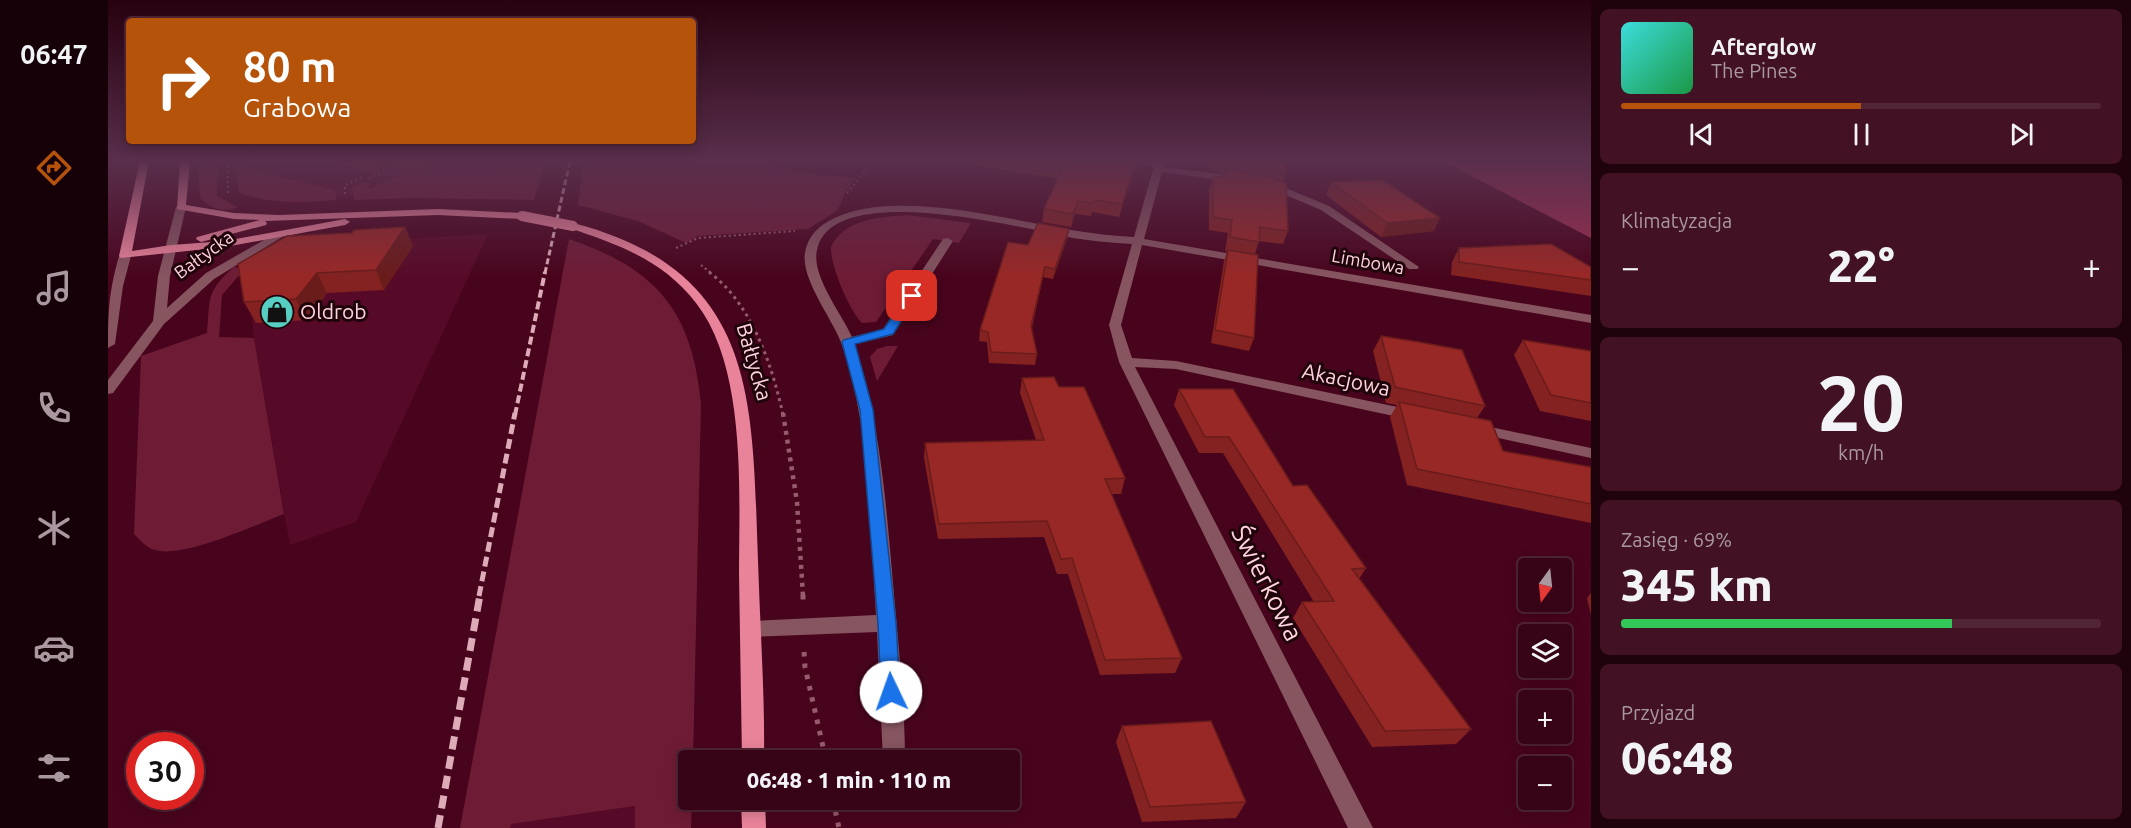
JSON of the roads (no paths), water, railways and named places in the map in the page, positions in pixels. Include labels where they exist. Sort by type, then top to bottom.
[{"type":"main road","points":[[125,256],[137,200]]},
{"type":"main road","name":"Bałtycka","points":[[182,200],[181,207],[234,216],[279,218],[408,212],[468,212],[522,216],[573,226],[629,245],[672,270],[701,298],[720,330],[734,372],[746,449],[752,629],[753,750]]},
{"type":"main road","name":"Bałtycka","points":[[125,256],[171,248],[225,244],[408,212]]},
{"type":"main road","points":[[171,248],[279,218]]},
{"type":"main road","points":[[753,810],[754,828]]},
{"type":"street","name":"Świerkowa","points":[[1150,200],[1115,325],[1126,362],[1361,828]]},
{"type":"street","points":[[1305,200],[1326,208],[1413,267]]},
{"type":"street","name":"Bałtycka","points":[[159,321],[164,276],[181,207]]},
{"type":"street","name":"Limbowa","points":[[848,342],[813,271],[810,252],[816,238],[822,231],[840,220],[873,211],[915,209],[940,211],[1100,239],[1138,241],[1591,319]]},
{"type":"street","name":"Bałtycka","points":[[108,390],[159,321],[210,276],[238,257],[282,234]]},
{"type":"street","points":[[893,750],[887,623],[867,410],[848,342],[888,332],[947,241]]},
{"type":"street","points":[[108,344],[117,286],[125,256]]},
{"type":"street","name":"Akacjowa","points":[[1126,362],[1176,365],[1430,419]]},
{"type":"street","points":[[1464,426],[1591,453]]},
{"type":"street","points":[[752,629],[887,623]]},
{"type":"railway","points":[[545,273],[561,200]]},
{"type":"railway","points":[[515,415],[545,272]]},
{"type":"railway","points":[[479,596],[515,413]]},
{"type":"railway","points":[[438,828],[480,595]]},
{"type":"place","name":"Oldrob","points":[[277,312]]}]
